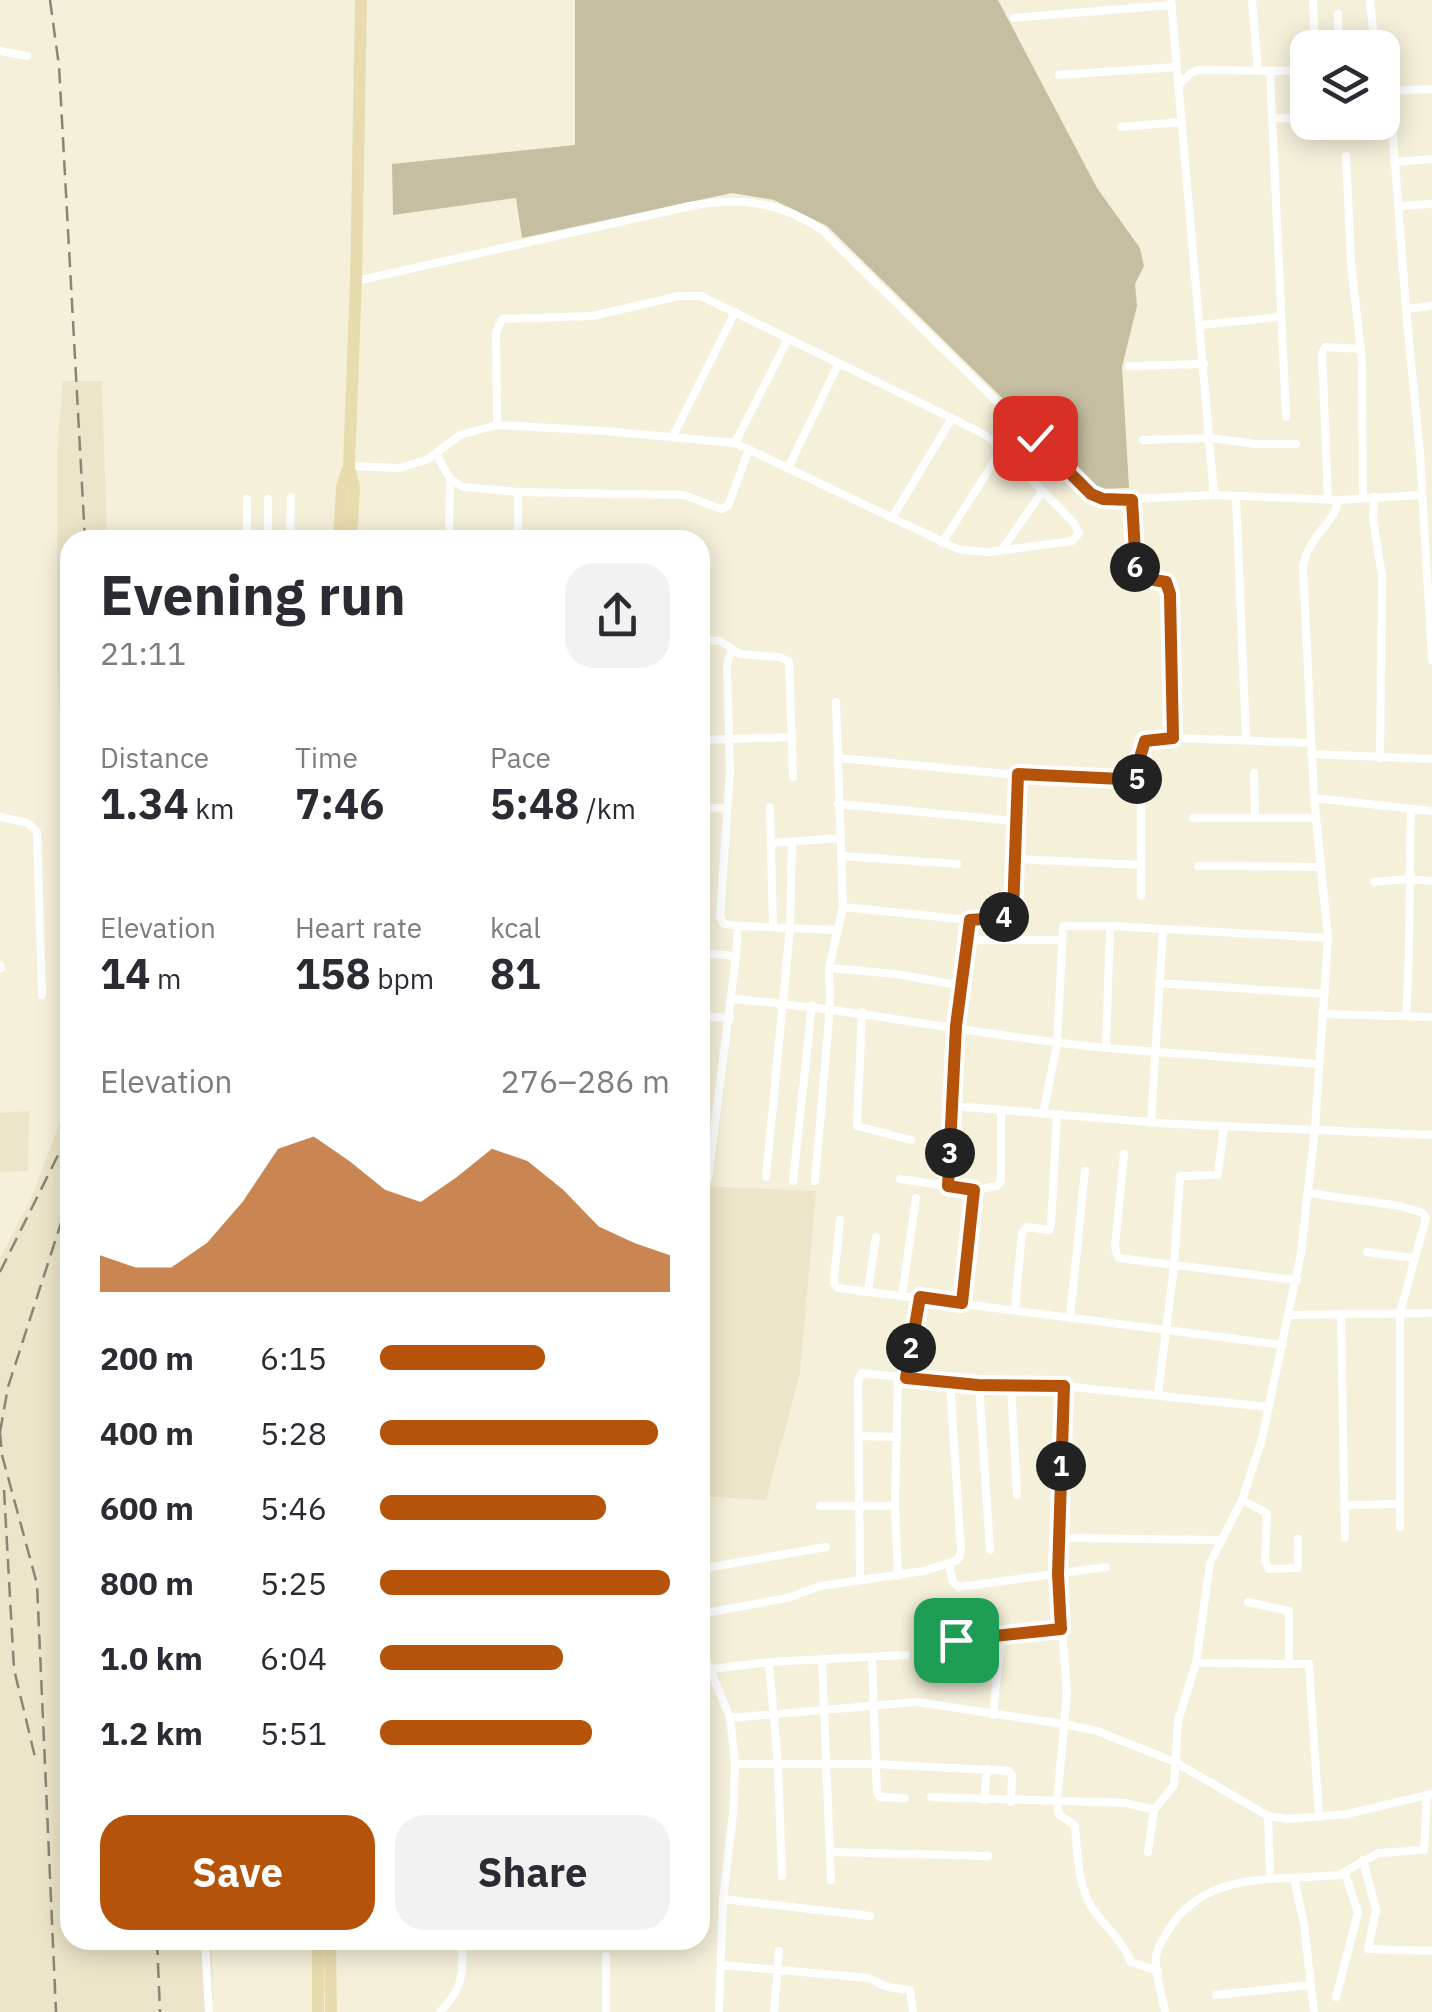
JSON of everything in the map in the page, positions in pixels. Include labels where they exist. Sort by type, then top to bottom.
[{"type":"main road","points":[[352,530],[354,486],[349,466],[361,0]]},
{"type":"main road","points":[[340,530],[342,487],[349,466]]},
{"type":"main road","points":[[318,1950],[318,2012]]},
{"type":"main road","points":[[330,1950],[331,2012]]},
{"type":"street","points":[[1252,0],[1258,71]]},
{"type":"street","points":[[1314,0],[1315,30]]},
{"type":"street","points":[[1370,0],[1373,30]]},
{"type":"street","points":[[1014,18],[1172,2],[1214,496]]},
{"type":"street","points":[[1338,14],[1338,30]]},
{"type":"street","points":[[0,51],[27,56]]},
{"type":"street","points":[[1058,75],[1176,66]]},
{"type":"street","points":[[1178,85],[1200,70],[1290,71]]},
{"type":"street","points":[[1270,71],[1286,417]]},
{"type":"street","points":[[1400,90],[1432,89]]},
{"type":"street","points":[[1272,118],[1290,118]]},
{"type":"street","points":[[1120,127],[1182,122]]},
{"type":"street","points":[[1392,140],[1429,566],[1432,660]]},
{"type":"street","points":[[1346,156],[1361,349],[1363,498]]},
{"type":"street","points":[[1394,162],[1432,159]]},
{"type":"street","points":[[356,281],[702,204],[736,200],[773,206],[805,219],[846,252],[1091,494],[1103,499],[1132,500],[1421,496]]},
{"type":"street","points":[[1398,206],[1432,204]]},
{"type":"street","points":[[349,466],[400,468],[436,453],[460,434],[497,426],[673,436],[735,443],[942,543],[969,552],[1077,538],[1078,527],[992,440],[711,300],[689,295],[592,316],[502,319],[496,333],[497,426]]},
{"type":"street","points":[[1406,308],[1432,306]]},
{"type":"street","points":[[673,436],[735,312]]},
{"type":"street","points":[[1201,326],[1280,317]]},
{"type":"street","points":[[735,443],[787,341]]},
{"type":"street","points":[[1148,1852],[1154,1810],[1173,1789],[1178,1721],[1196,1663],[1210,1563],[1242,1500],[1269,1407],[1297,1280],[1315,1128],[1328,938],[1314,798],[1303,566],[1308,544],[1336,511],[1322,353],[1325,347],[1361,349]]},
{"type":"street","points":[[788,468],[838,364]]},
{"type":"street","points":[[1130,366],[1204,364]]},
{"type":"street","points":[[892,518],[952,418]]},
{"type":"street","points":[[1143,440],[1210,438],[1296,444]]},
{"type":"street","points":[[450,479],[463,487],[518,492],[684,495],[725,508],[748,450]]},
{"type":"street","points":[[942,543],[1001,451]]},
{"type":"street","points":[[436,453],[450,479],[449,530]]},
{"type":"street","points":[[1420,454],[1432,453]]},
{"type":"street","points":[[518,492],[518,530]]},
{"type":"street","points":[[1003,548],[1042,492]]},
{"type":"street","points":[[1236,496],[1246,739]]},
{"type":"street","points":[[290,530],[291,497]]},
{"type":"street","points":[[1374,497],[1373,518],[1382,576],[1380,758]]},
{"type":"street","points":[[268,498],[268,530]]},
{"type":"street","points":[[246,530],[247,499]]},
{"type":"street","points":[[1132,500],[1136,571],[1142,578],[1166,582],[1170,594],[1173,738]]},
{"type":"street","points":[[710,640],[720,641],[732,650],[780,656],[788,662],[793,777]]},
{"type":"street","points":[[732,650],[727,664],[730,738],[720,920],[738,926],[838,930]]},
{"type":"street","points":[[815,1181],[830,1007],[829,968],[844,906],[836,702]]},
{"type":"street","points":[[710,739],[792,737]]},
{"type":"street","points":[[1141,896],[1141,754],[1145,741],[1173,738],[1311,743]]},
{"type":"street","points":[[1312,754],[1432,759]]},
{"type":"street","points":[[838,758],[1142,780]]},
{"type":"street","points":[[844,906],[970,920],[1011,914],[1018,774]]},
{"type":"street","points":[[1254,774],[1254,818]]},
{"type":"street","points":[[1314,798],[1432,811]]},
{"type":"street","points":[[838,804],[1015,821]]},
{"type":"street","points":[[770,807],[773,928]]},
{"type":"street","points":[[710,808],[727,809]]},
{"type":"street","points":[[1406,1016],[1412,948],[1408,878],[1412,809]]},
{"type":"street","points":[[0,816],[28,823],[37,832],[42,994]]},
{"type":"street","points":[[1193,818],[1316,818]]},
{"type":"street","points":[[772,843],[841,838]]},
{"type":"street","points":[[766,1178],[790,929],[792,843]]},
{"type":"street","points":[[843,856],[957,864]]},
{"type":"street","points":[[1015,859],[1141,865]]},
{"type":"street","points":[[1198,866],[1321,867]]},
{"type":"street","points":[[1374,882],[1408,878],[1432,881]]},
{"type":"street","points":[[948,1186],[956,1026],[970,920]]},
{"type":"street","points":[[1043,1114],[1058,1044],[1066,924],[1328,938]]},
{"type":"street","points":[[710,1159],[730,1018],[738,926]]},
{"type":"street","points":[[1106,1048],[1110,926]]},
{"type":"street","points":[[1151,1123],[1163,930]]},
{"type":"street","points":[[969,940],[1062,940]]},
{"type":"street","points":[[710,955],[736,956]]},
{"type":"street","points":[[829,968],[963,986]]},
{"type":"street","points":[[1159,984],[1325,994]]},
{"type":"street","points":[[732,999],[830,1007],[1058,1044],[1319,1064]]},
{"type":"street","points":[[792,1180],[812,1006]]},
{"type":"street","points":[[862,1012],[857,1126],[911,1140]]},
{"type":"street","points":[[1323,1014],[1432,1018]]},
{"type":"street","points":[[710,1017],[730,1018]]},
{"type":"street","points":[[952,1106],[1151,1123],[1431,1134],[1432,1124]]},
{"type":"street","points":[[900,1180],[974,1190],[999,1185],[1002,1111]]},
{"type":"street","points":[[1015,1309],[1022,1232],[1027,1227],[1049,1230],[1051,1226],[1057,1115]]},
{"type":"street","points":[[710,1121],[714,1121]]},
{"type":"street","points":[[1158,1394],[1174,1266],[1180,1176],[1218,1175],[1224,1126]]},
{"type":"street","points":[[1124,1154],[1116,1255],[1123,1259],[1297,1280]]},
{"type":"street","points":[[1070,1317],[1085,1171]]},
{"type":"street","points":[[962,1303],[974,1190]]},
{"type":"street","points":[[1308,1193],[1424,1213],[1426,1222],[1400,1313],[1400,1527]]},
{"type":"street","points":[[902,1295],[916,1198]]},
{"type":"street","points":[[840,1220],[834,1284],[838,1288],[1283,1345]]},
{"type":"street","points":[[868,1290],[876,1237]]},
{"type":"street","points":[[1367,1252],[1414,1258]]},
{"type":"street","points":[[898,1576],[897,1437],[902,1377],[920,1297]]},
{"type":"street","points":[[1290,1315],[1432,1312]]},
{"type":"street","points":[[1341,1315],[1345,1538]]},
{"type":"street","points":[[860,1580],[859,1374],[978,1385],[1064,1386],[1269,1407]]},
{"type":"street","points":[[710,1612],[860,1580],[898,1576],[949,1564],[961,1555],[950,1382]]},
{"type":"street","points":[[978,1385],[990,1550]]},
{"type":"street","points":[[1011,1386],[1017,1495]]},
{"type":"street","points":[[1064,1386],[1058,1574],[1066,1677],[1056,1803],[1059,1815],[1076,1825],[1084,1885],[1094,1911],[1131,1962],[1158,1971]]},
{"type":"street","points":[[858,1436],[897,1437]]},
{"type":"street","points":[[1242,1500],[1268,1513],[1265,1561],[1269,1569],[1298,1568],[1298,1539]]},
{"type":"street","points":[[1346,1504],[1400,1504]]},
{"type":"street","points":[[820,1506],[896,1506]]},
{"type":"street","points":[[1060,1538],[1222,1540]]},
{"type":"street","points":[[710,1567],[826,1546]]},
{"type":"street","points":[[949,1564],[953,1582],[960,1588],[1106,1567]]},
{"type":"street","points":[[1248,1602],[1289,1610],[1290,1664]]},
{"type":"street","points":[[956,1640],[1061,1629]]},
{"type":"street","points":[[993,1715],[1001,1636]]},
{"type":"street","points":[[712,1669],[906,1655]]},
{"type":"street","points":[[872,1658],[878,1796],[904,1798]]},
{"type":"street","points":[[822,1659],[832,1880]]},
{"type":"street","points":[[769,1662],[782,1876]]},
{"type":"street","points":[[1196,1663],[1310,1664],[1319,1817]]},
{"type":"street","points":[[710,1665],[730,1718],[735,1764],[720,2012]]},
{"type":"street","points":[[730,1718],[917,1702],[1063,1724],[1097,1731],[1175,1762],[1268,1816],[1348,1814],[1430,1795],[1428,1850],[1378,1853],[1345,1873],[1240,1882],[1192,1901],[1158,1946],[1165,2012]]},
{"type":"street","points":[[735,1764],[876,1764],[1010,1771],[1010,1802]]},
{"type":"street","points":[[984,1800],[988,1770]]},
{"type":"street","points":[[931,1797],[1126,1803],[1154,1810]]},
{"type":"street","points":[[1268,1816],[1270,1878]]},
{"type":"street","points":[[830,1852],[988,1856]]},
{"type":"street","points":[[1363,1860],[1376,1910],[1368,1949],[1432,1951]]},
{"type":"street","points":[[1336,1997],[1358,1914],[1345,1873]]},
{"type":"street","points":[[1294,1878],[1314,2012]]},
{"type":"street","points":[[724,1899],[870,1916]]},
{"type":"street","points":[[206,1950],[209,2012]]},
{"type":"street","points":[[440,2012],[461,1983],[463,1950]]},
{"type":"street","points":[[774,2012],[779,1952]]},
{"type":"street","points":[[606,1956],[606,2012]]},
{"type":"street","points":[[721,1966],[869,1978],[888,1987],[908,1989],[913,2012]]},
{"type":"street","points":[[1216,1995],[1311,1985]]},
{"type":"shaded area","points":[[575,0],[998,0],[1097,188],[1140,248],[1144,266],[1135,284],[1137,306],[1122,367],[1129,488],[1095,489],[827,226],[774,200],[732,193],[522,238],[516,198],[393,215],[392,164],[575,145]]},
{"type":"shaded area","points":[[63,381],[102,381],[107,530],[60,530],[60,720],[57,667],[57,451]]},
{"type":"shaded area","points":[[29,1111],[28,1171],[0,1172],[0,1113]]},
{"type":"shaded area","points":[[60,1122],[60,1950],[212,1950],[213,2012],[0,2012],[0,1258],[31,1199]]},
{"type":"shaded area","points":[[710,1186],[816,1191],[800,1373],[766,1500],[710,1497]]},
{"type":"railway","points":[[50,0],[59,66],[84,530]]},
{"type":"railway","points":[[0,1272],[60,1151]]},
{"type":"railway","points":[[0,1432],[8,1387],[60,1226]]},
{"type":"railway","points":[[0,1432],[2,1455],[37,1584],[56,2012]]},
{"type":"railway","points":[[4,1490],[14,1669],[35,1757]]},
{"type":"railway","points":[[157,1950],[160,2012]]},
{"type":"route","points":[[956,1640],[1061,1629],[1058,1574],[1064,1386],[978,1385],[906,1378],[920,1297],[962,1303],[974,1190],[948,1186],[956,1026],[970,920],[1009,917],[1013,912],[1018,774],[1142,780],[1145,741],[1173,738],[1170,594],[1166,582],[1142,578],[1136,571],[1132,500],[1103,499],[1091,494],[1035,438]]}]
